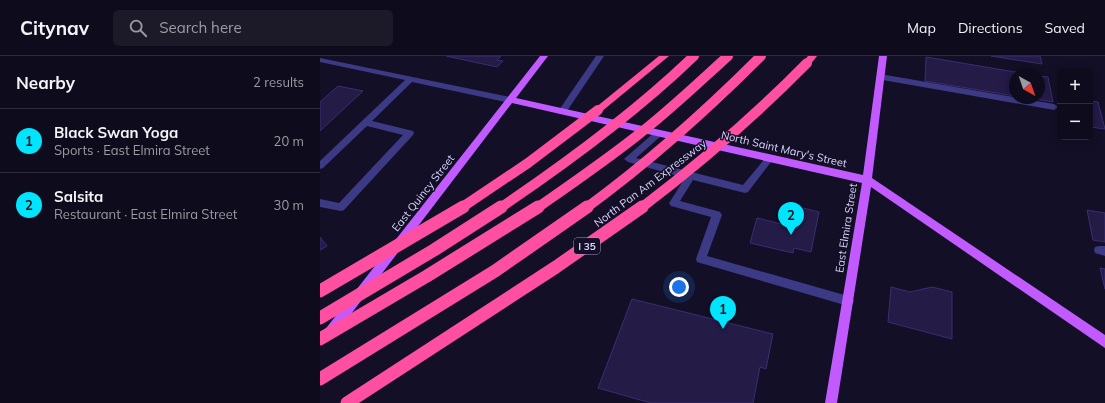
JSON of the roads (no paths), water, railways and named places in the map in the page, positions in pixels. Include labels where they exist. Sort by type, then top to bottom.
[{"type":"highway","points":[[598,110],[656,56]]},
{"type":"highway","points":[[320,291],[441,220],[528,163],[598,110],[665,56]]},
{"type":"highway","points":[[320,318],[403,270],[516,197],[604,132],[694,56]]},
{"type":"highway","points":[[320,339],[430,275],[540,206],[608,158],[650,125],[708,76],[728,56]]},
{"type":"highway","name":"North Pan Am Expressway","points":[[320,379],[483,277],[575,215],[640,167],[698,118],[735,84],[760,56]]},
{"type":"highway","name":"North Pan Am Expressway","points":[[347,403],[568,260],[657,196],[710,155],[739,130],[782,90],[811,58]]},
{"type":"main road","name":"East Quincy Street","points":[[320,345],[544,56]]},
{"type":"main road","name":"East Elmira Street","points":[[831,403],[867,180],[883,56]]},
{"type":"main road","name":"North Saint Mary's Street","points":[[510,100],[867,180],[1105,342]]},
{"type":"street","points":[[562,112],[600,56]]},
{"type":"street","name":"North Saint Mary's Street","points":[[320,60],[510,100]]},
{"type":"street","points":[[880,77],[1054,107]]},
{"type":"street","points":[[320,166],[411,79]]},
{"type":"street","points":[[320,203],[341,208],[410,133],[366,123]]},
{"type":"street","points":[[659,133],[628,159],[745,189],[770,158]]},
{"type":"street","points":[[691,176],[674,203],[717,216],[702,259],[848,301]]},
{"type":"place","name":"Salsita","points":[[791,235]]},
{"type":"place","name":"Black Swan Yoga","points":[[723,329]]}]
